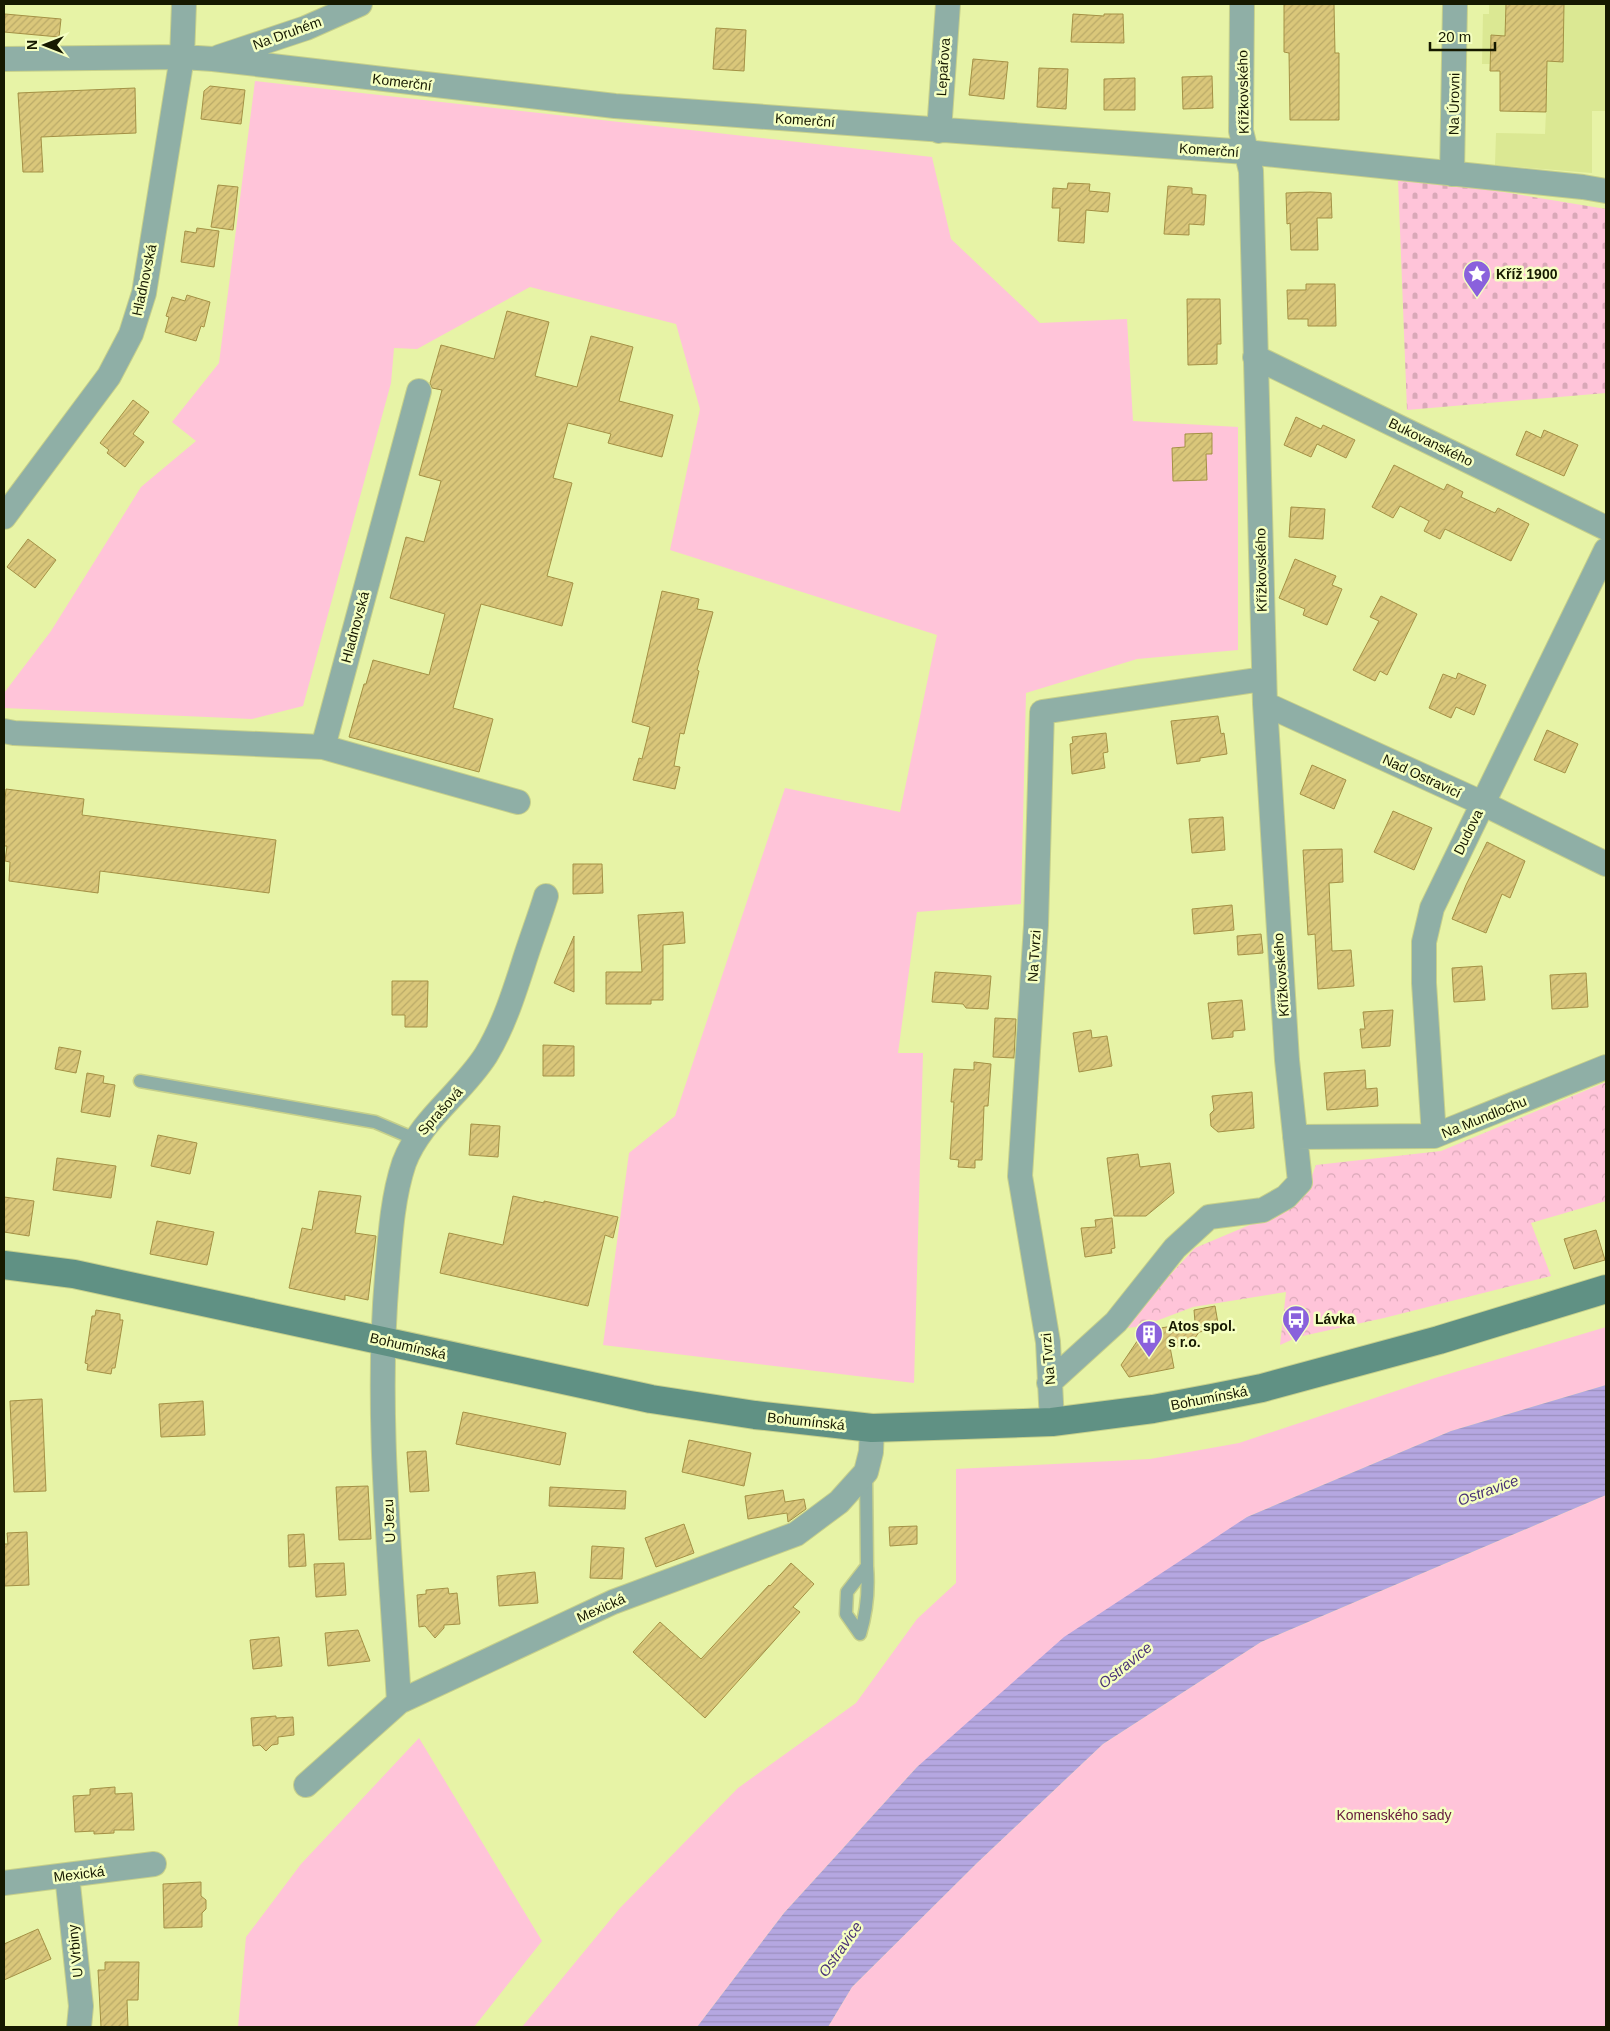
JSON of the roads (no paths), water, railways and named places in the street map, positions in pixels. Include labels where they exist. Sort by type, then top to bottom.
[{"type":"main road","name":"Bohumínská","points":[[4,1264],[74,1274],[651,1399],[755,1415],[872,1428],[1052,1422],[1153,1409],[1262,1388],[1439,1340],[1606,1289]]},
{"type":"street","name":"Hladnovská","points":[[4,517],[109,376],[131,334],[144,293],[182,57],[184,4]]},
{"type":"street","name":"Na Druhém","points":[[213,59],[306,28],[360,4]]},
{"type":"street","name":"Lepařova","points":[[938,131],[948,4]]},
{"type":"street","name":"Křížkovského","points":[[1050,1383],[1116,1322],[1176,1248],[1208,1217],[1263,1210],[1286,1197],[1300,1182],[1287,1060],[1264,704],[1251,171],[1241,131],[1242,4]]},
{"type":"street","name":"Na Úrovni","points":[[1452,174],[1455,4]]},
{"type":"street","name":"Komerční","points":[[4,59],[182,57],[213,59],[615,106],[1246,152],[1606,191]]},
{"type":"street","name":"Bukovanského","points":[[1255,357],[1606,528]]},
{"type":"street","name":"Hladnovská","points":[[324,747],[419,391]]},
{"type":"street","name":"Dudova","points":[[1434,1136],[1424,983],[1424,942],[1432,908],[1606,550]]},
{"type":"street","name":"Na Tvrzi","points":[[1052,1422],[1048,1342],[1020,1176],[1036,925],[1042,712],[1264,680]]},
{"type":"street","name":"Nad Ostravicí","points":[[1264,704],[1482,803],[1606,864]]},
{"type":"street","points":[[4,731],[324,747],[518,802]]},
{"type":"street","name":"Sprašová","points":[[383,1340],[395,1200],[405,1163],[415,1139],[468,1080],[494,1042],[507,1011],[546,896]]},
{"type":"street","name":"Na Mundlochu","points":[[1295,1137],[1434,1136],[1606,1068]]},
{"type":"street","name":"U Jezu","points":[[383,1340],[386,1478],[399,1702]]},
{"type":"street","name":"Mexická","points":[[306,1785],[399,1702],[612,1602],[796,1534],[839,1502],[866,1472],[871,1452],[872,1428]]},
{"type":"street","name":"Mexická","points":[[4,1883],[154,1864]]},
{"type":"street","name":"U Vrbiny","points":[[68,1876],[81,2006],[79,2027]]},
{"type":"lane","points":[[140,1081],[375,1122],[415,1139]]},
{"type":"lane","points":[[866,1472],[867,1566]]},
{"type":"water","name":"Ostravice","points":[[1606,1385],[1606,1495],[1261,1642],[1103,1744],[978,1862],[852,1987],[828,2027],[697,2027],[784,1913],[917,1767],[1064,1637],[1247,1517],[1451,1431]]},
{"type":"place","name":"Kříž 1900","points":[[1477,298]]},
{"type":"place","name":"Lávka","points":[[1296,1343]]},
{"type":"place","name":"Atos spol. s r.o.","points":[[1149,1358]]},
{"type":"park label","name":"Komenského sady","points":[[1394,1815]]}]
